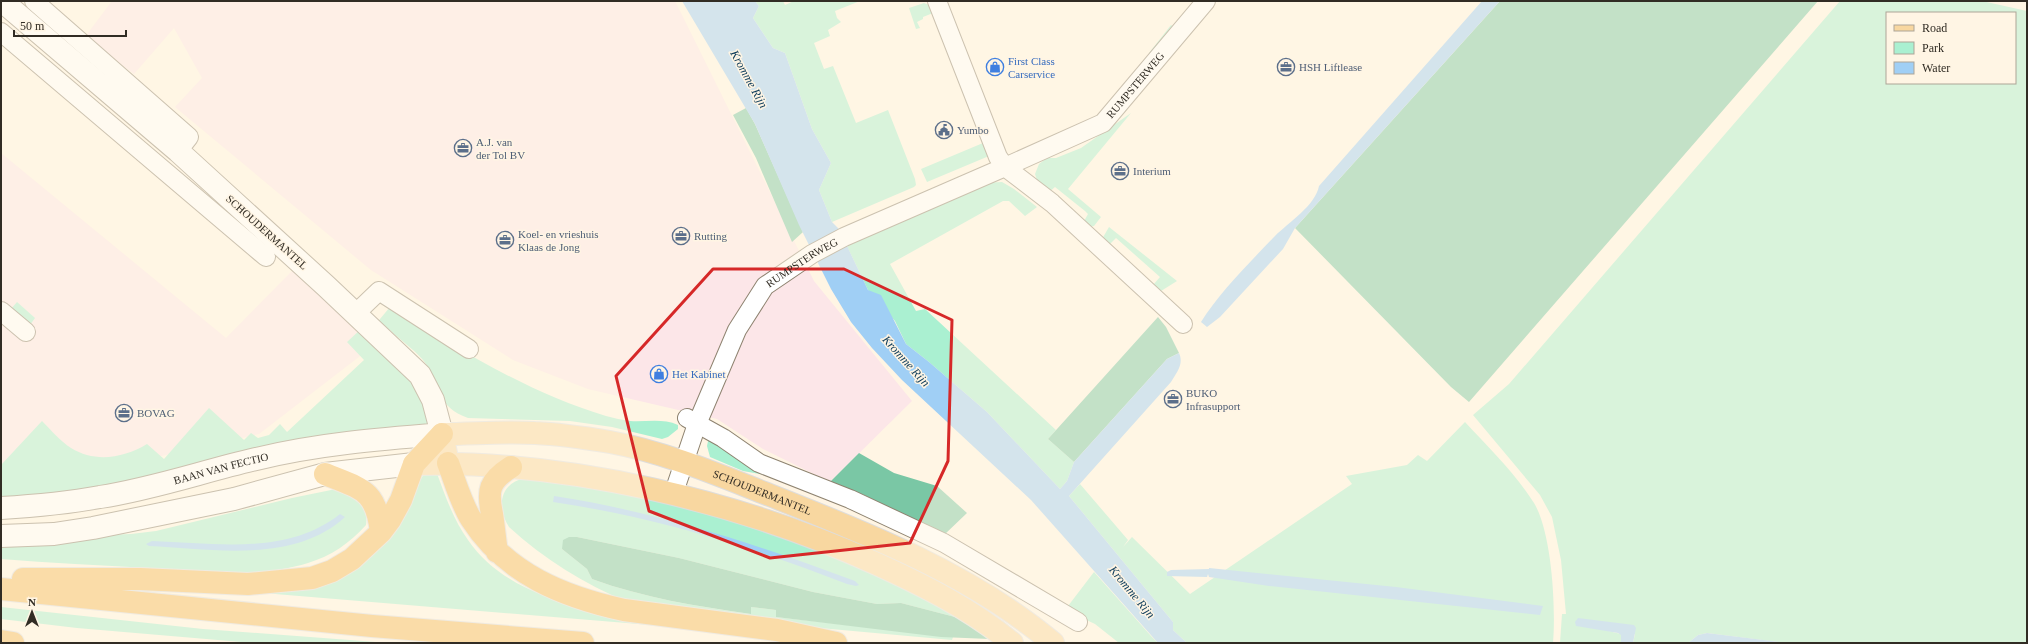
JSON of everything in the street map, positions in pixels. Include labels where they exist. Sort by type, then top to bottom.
[{"type":"highway","points":[[1,580],[140,579],[248,584],[312,578],[332,571],[352,559],[381,532],[390,520],[401,500],[414,464],[442,434]]},
{"type":"highway","points":[[448,463],[466,509],[472,520],[497,553],[522,572],[558,590],[604,605],[680,618],[777,630],[836,643]]},
{"type":"highway","points":[[497,553],[489,504],[489,492],[497,477],[510,467]]},
{"type":"highway","points":[[324,474],[365,492],[372,500],[378,512],[381,532]]},
{"type":"highway","points":[[1,589],[364,626],[583,643]]},
{"type":"highway","points":[[1,642],[13,643]]},
{"type":"main road","name":"SCHOUDERMANTEL","points":[[2,1],[119,99],[178,151],[420,375],[433,400],[448,463]]},
{"type":"main road","name":"SCHOUDERMANTEL","points":[[442,434],[535,433],[611,443],[684,462],[873,537],[944,572],[1028,622],[1053,643]]},
{"type":"main road","name":"BAAN VAN FECTIO","points":[[1,508],[51,504],[102,497],[179,480],[257,459],[338,443],[442,434]]},
{"type":"main road","points":[[1,536],[54,534],[138,519],[234,499],[324,474],[414,464],[448,463],[510,467],[596,478],[673,495],[781,525],[852,553],[932,589],[970,612],[1012,643]]},
{"type":"street","points":[[34,1],[189,137],[178,151]]},
{"type":"street","points":[[937,1],[998,157],[1005,166],[1052,203],[1183,324]]},
{"type":"street","name":"RUMPSTERWEG","points":[[673,495],[684,462],[691,421],[737,330],[765,286],[812,254],[844,237],[1103,123],[1206,1]]},
{"type":"street","name":"SCHOUDERMANTEL","points":[[1,32],[266,257]]},
{"type":"street","points":[[103,119],[119,99]]},
{"type":"street","points":[[355,314],[379,291],[469,349]]},
{"type":"street","points":[[1,311],[26,332]]},
{"type":"street","points":[[691,421],[723,438],[759,462],[850,499],[944,543],[1078,622]]},
{"type":"highlighted area","points":[[713,269],[844,269],[952,320],[948,461],[910,543],[770,558],[649,511],[616,376]]},
{"type":"shaded area","points":[[112,1],[675,1],[814,281],[912,401],[830,482],[763,449],[717,419],[588,389],[513,360],[371,270],[175,107],[202,78],[174,28],[134,74],[85,37]]},
{"type":"shaded area","points":[[1,153],[226,338],[293,270],[373,346],[259,434],[85,473],[1,469]]},
{"type":"green space","points":[[755,1],[783,1],[785,5],[794,1],[860,1],[835,11],[837,18],[841,22],[828,30],[830,36],[814,43],[824,69],[833,66],[856,123],[888,110],[915,179],[916,185],[914,187],[832,222],[819,190],[831,163],[812,129],[785,53],[773,48],[753,18],[759,6]]},
{"type":"green space","points":[[1500,1],[1818,1],[1469,402],[1451,387],[1295,228]]},
{"type":"green space","points":[[1840,1],[1982,1],[2027,11],[2027,643],[1787,643],[1707,633],[1698,635],[1688,643],[1633,643],[1635,634],[1608,631],[1621,634],[1621,643],[1560,643],[1562,614],[1566,614],[1561,560],[1552,517],[1540,495],[1473,415],[1509,384]]},
{"type":"green space","points":[[924,3],[929,5],[933,13],[923,17],[923,19],[917,22],[920,28],[916,29],[909,8]]},
{"type":"green space","points":[[1171,25],[1174,27],[1154,52],[1149,53]]},
{"type":"green space","points":[[746,108],[755,124],[803,232],[792,242],[756,158],[733,115]]},
{"type":"green space","points":[[1131,113],[1068,189],[1101,217],[1094,226],[1089,227],[1083,223],[1088,214],[1085,211],[1055,187],[1048,193],[1039,186],[1035,174],[1039,164],[1047,158],[1056,158],[1081,148]]},
{"type":"green space","points":[[983,143],[989,156],[927,182],[921,169]]},
{"type":"green space","points":[[1002,182],[1014,189],[1037,207],[1025,216],[1009,201],[1003,201],[890,264],[916,311],[925,309],[1056,430],[1048,439],[1074,462],[1067,481],[1060,489],[987,412],[906,344],[895,321],[868,290],[846,244],[983,183]]},
{"type":"green space","points":[[1109,227],[1177,281],[1161,291],[1153,285],[1160,277],[1116,238],[1108,246],[1102,239]]},
{"type":"green space","points":[[17,302],[35,318],[30,325],[11,309]]},
{"type":"green space","points":[[390,307],[495,369],[522,383],[578,407],[621,420],[672,423],[678,425],[678,429],[668,437],[662,439],[612,427],[570,421],[468,418],[458,414],[450,408],[441,396],[431,373],[419,355],[390,330],[381,330],[375,325]]},
{"type":"green space","points":[[1158,317],[1166,327],[1179,353],[1167,359],[1074,462],[1048,439]]},
{"type":"green space","points":[[361,329],[406,373],[424,401],[430,425],[117,486],[1,498],[1,465],[42,421],[59,439],[71,448],[80,453],[100,457],[109,457],[129,453],[147,444],[164,459],[209,408],[244,440],[251,433],[258,438],[269,435],[280,424],[287,432],[364,360],[347,342]]},
{"type":"green space","points":[[1465,422],[1519,481],[1534,503],[1540,516],[1549,551],[1554,611],[1553,643],[1187,643],[1173,630],[1173,622],[1069,496],[1080,484],[1128,540],[1123,547],[1132,537],[1190,594],[1352,484],[1346,476],[1407,465],[1418,455],[1427,461]]},
{"type":"green space","points":[[715,440],[766,475],[743,471],[710,457],[707,446],[708,441]]},
{"type":"green space","points":[[859,453],[894,473],[937,486],[967,513],[944,535],[864,495],[830,482]]},
{"type":"green space","points":[[436,471],[446,498],[468,540],[486,561],[507,577],[531,590],[556,600],[610,615],[663,626],[263,593],[305,587],[418,484],[425,472]]},
{"type":"green space","points":[[525,478],[535,478],[653,499],[719,516],[833,555],[919,594],[978,628],[955,617],[901,603],[877,604],[813,592],[679,558],[577,537],[562,549],[587,569],[592,579],[651,596],[750,614],[751,607],[776,610],[776,617],[953,637],[952,640],[820,628],[628,602],[580,579],[565,570],[536,550],[509,527],[502,512],[503,497],[510,485]]},
{"type":"green space","points":[[336,489],[358,502],[365,512],[366,525],[347,543],[325,557],[289,568],[269,571],[229,573],[1,559],[1,539],[131,534],[156,531],[292,498]]},
{"type":"green space","points":[[569,537],[577,537],[679,558],[813,592],[877,604],[901,603],[955,617],[978,628],[990,639],[941,637],[776,617],[776,610],[751,607],[751,614],[651,596],[592,579],[587,569],[562,549],[563,540]]},
{"type":"green space","points":[[1094,572],[1158,643],[1119,643],[1095,624],[1065,610]]},
{"type":"green space","points":[[1,607],[203,629],[389,643],[253,643],[77,628],[1,619]]},
{"type":"water","name":"Kromme Rijn","points":[[682,1],[755,1],[759,6],[753,18],[773,48],[785,53],[812,129],[831,163],[819,190],[832,222],[839,229],[868,290],[881,295],[906,344],[987,412],[1060,489],[1067,481],[1074,462],[1167,359],[1179,353],[1181,361],[1171,382],[1069,496],[1173,622],[1173,630],[1187,643],[1158,643],[1031,500],[902,380],[872,348],[851,322],[831,289],[799,225],[755,124]]},
{"type":"water","points":[[1482,1],[1500,1],[1295,228],[1283,249],[1220,317],[1207,327],[1201,322],[1226,289],[1246,267],[1275,236],[1307,207],[1317,193],[1319,186]]},
{"type":"water","points":[[554,496],[669,520],[781,554],[855,581],[859,585],[856,586],[847,584],[811,570],[703,535],[629,516],[553,502]]},
{"type":"water","points":[[340,514],[345,517],[325,532],[302,542],[277,548],[225,551],[149,546],[146,544],[152,541],[226,544],[274,542],[297,536],[319,527]]},
{"type":"water","points":[[1209,568],[1396,587],[1543,606],[1540,615],[1269,586],[1209,577],[1208,574],[1207,577],[1167,576],[1167,572],[1171,570]]},
{"type":"water","points":[[1578,618],[1634,625],[1636,628],[1633,643],[1621,643],[1621,635],[1618,633],[1576,626],[1575,622]]},
{"type":"water","points":[[1707,633],[1787,643],[1688,643],[1698,635]]},
{"type":"place","name":"First Class Carservice","points":[[995,67]]},
{"type":"place","name":"HSH Liftlease","points":[[1286,67]]},
{"type":"place","name":"Yumbo","points":[[944,130]]},
{"type":"place","name":"A.J. van der Tol BV","points":[[463,148]]},
{"type":"place","name":"Interium","points":[[1120,171]]},
{"type":"place","name":"Rutting","points":[[681,236]]},
{"type":"place","name":"Koel- en vrieshuis Klaas de Jong","points":[[505,240]]},
{"type":"place","name":"Het Kabinet","points":[[659,374]]},
{"type":"place","name":"BUKO Infrasupport","points":[[1173,399]]},
{"type":"place","name":"BOVAG","points":[[124,413]]}]
